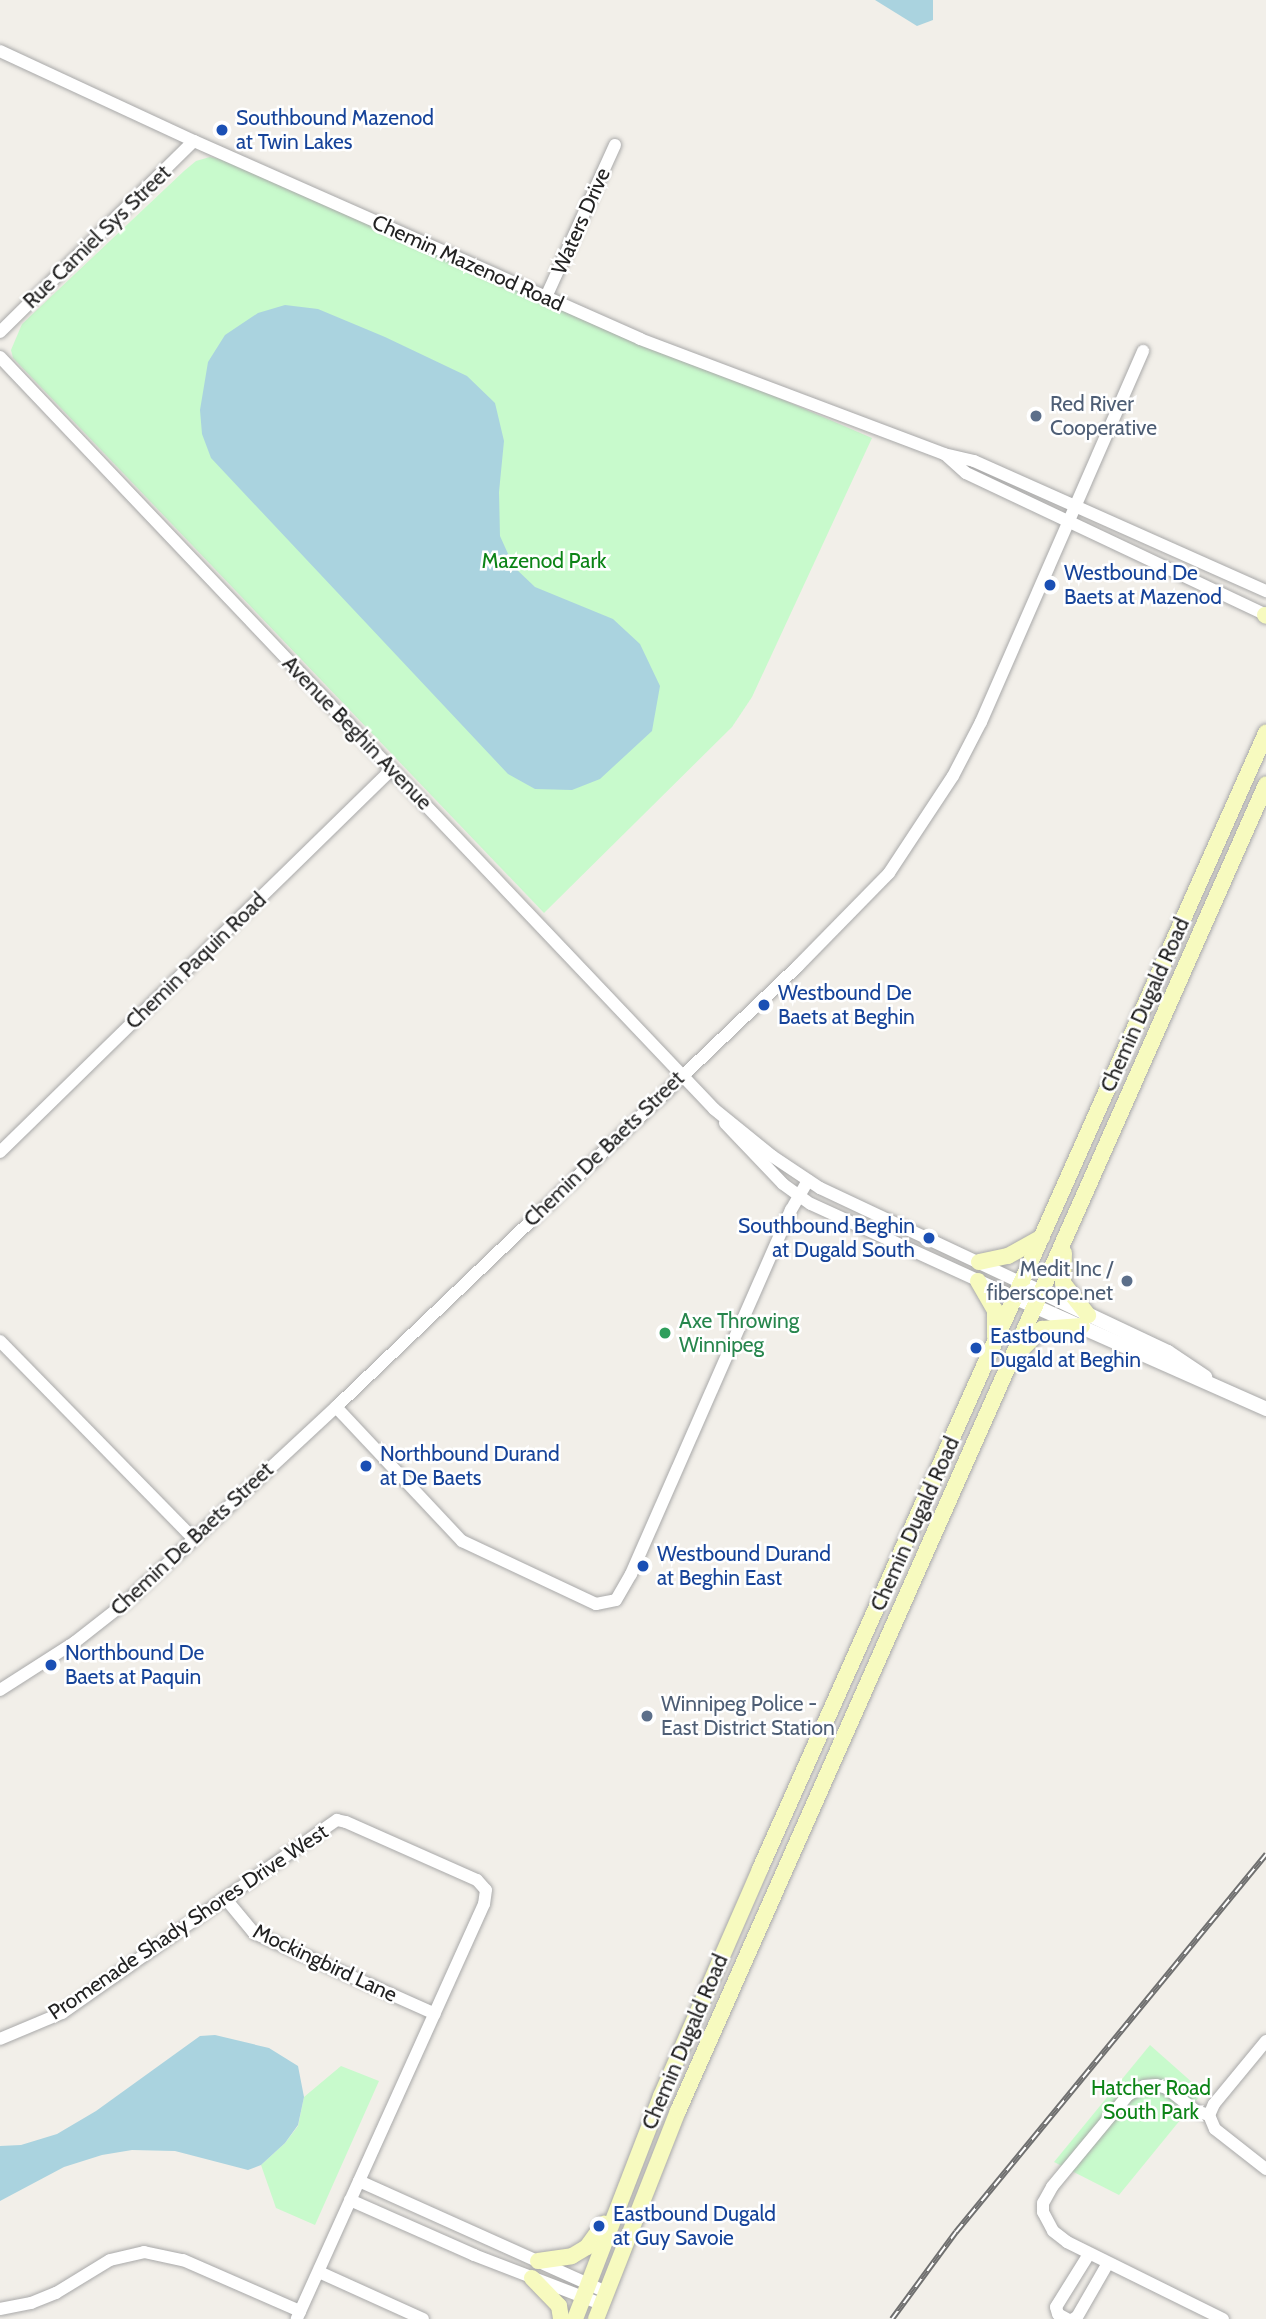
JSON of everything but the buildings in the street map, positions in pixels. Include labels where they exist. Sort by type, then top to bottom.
[{"type":"main road","name":"Chemin Dugald Road","points":[[575,2319],[615,2211],[760,1868],[1266,733]]},
{"type":"main road","name":"Chemin Dugald Road","points":[[601,2305],[678,2110],[1037,1299],[1066,1241],[1266,785]]},
{"type":"main road","points":[[979,1262],[1008,1255],[1042,1237]]},
{"type":"main road","points":[[1010,1362],[1042,1329],[1085,1320],[1063,1283],[1061,1266],[1066,1241]]},
{"type":"main road","points":[[978,1282],[995,1310],[995,1342]]},
{"type":"main road","points":[[538,2261],[572,2256],[587,2247],[615,2211]]},
{"type":"main road","points":[[532,2278],[559,2306],[561,2319]]},
{"type":"street","name":"Chemin Mazenod Road","points":[[0,51],[194,142],[640,339],[944,454],[974,461],[1266,591]]},
{"type":"street","name":"Rue Camiel Sys Street","points":[[0,332],[194,142]]},
{"type":"street","name":"Waters Drive","points":[[547,297],[615,145]]},
{"type":"street","name":"Chemin De Baets Street","points":[[0,1690],[96,1627],[194,1539],[811,954],[889,873],[953,776],[981,722],[1143,351]]},
{"type":"street","name":"Avenue Beghin Avenue","points":[[0,357],[682,1074],[715,1109],[737,1138],[783,1184],[826,1212],[978,1282],[1019,1291],[1085,1320],[1163,1366],[1266,1409]]},
{"type":"street","name":"Chemin Mazenod Road","points":[[944,454],[966,473],[1266,615]]},
{"type":"street","name":"Chemin Paquin Road","points":[[0,1152],[391,770]]},
{"type":"street","name":"Avenue Beghin Avenue","points":[[715,1109],[808,1181],[979,1262],[1019,1291]]},
{"type":"street","points":[[335,1407],[462,1541],[596,1604],[616,1600],[631,1574],[808,1181]]},
{"type":"street","points":[[0,1341],[166,1506],[194,1539]]},
{"type":"street","name":"Promenade Shady Shores Drive West","points":[[0,2039],[62,2013],[337,1820],[477,1880],[486,1890],[484,1904],[299,2315]]},
{"type":"street","name":"Mockingbird Lane","points":[[225,1898],[254,1933],[435,2014]]},
{"type":"street","points":[[1266,2041],[1214,2104],[1209,2115],[1215,2129],[1266,2169]]},
{"type":"street","points":[[1209,2115],[1196,2111],[1167,2088],[1144,2086],[1128,2095],[1052,2187],[1043,2203],[1046,2222],[1053,2231],[1108,2263],[1223,2319]]},
{"type":"street","points":[[359,2181],[538,2261],[585,2290],[601,2305]]},
{"type":"street","points":[[350,2200],[532,2278],[585,2290]]},
{"type":"street","points":[[0,2309],[30,2303],[56,2293],[110,2260],[144,2252],[183,2260],[299,2315]]},
{"type":"street","points":[[1067,2319],[1058,2314],[1056,2307],[1089,2253]]},
{"type":"street","points":[[1073,2319],[1077,2317],[1108,2263]]},
{"type":"street","points":[[319,2272],[423,2319]]},
{"type":"green space","name":"Mazenod Park","points":[[210,157],[225,160],[872,438],[752,697],[732,727],[544,913],[13,358],[11,350],[22,324],[184,171],[196,161]]},
{"type":"green space","name":"Hatcher Road South Park","points":[[1150,2045],[1203,2092],[1119,2195],[1054,2162]]},
{"type":"green space","points":[[341,2066],[379,2081],[315,2225],[276,2208],[261,2165],[285,2143],[298,2126],[304,2097]]},
{"type":"water","points":[[875,0],[933,0],[933,20],[917,26]]},
{"type":"water","points":[[285,305],[318,309],[385,337],[467,376],[495,403],[504,441],[499,492],[500,536],[514,567],[535,587],[613,619],[640,644],[660,686],[652,731],[600,779],[572,790],[535,789],[508,774],[211,458],[202,434],[200,410],[208,362],[225,335],[258,313]]},
{"type":"water","points":[[215,2035],[269,2048],[298,2066],[304,2097],[298,2125],[285,2143],[261,2165],[248,2170],[175,2151],[132,2150],[102,2155],[64,2167],[0,2201],[0,2146],[21,2145],[57,2134],[96,2111],[200,2036]]},
{"type":"railway","points":[[892,2319],[956,2232],[1266,1854]]},
{"type":"place","name":"Southbound Mazenod at Twin Lakes","points":[[222,130]]},
{"type":"place","name":"Red River Cooperative","points":[[1036,416]]},
{"type":"place","name":"Westbound De Baets at Mazenod","points":[[1050,585]]},
{"type":"place","name":"Westbound De Baets at Beghin","points":[[764,1005]]},
{"type":"place","name":"Southbound Beghin at Dugald South","points":[[929,1238]]},
{"type":"place","name":"Medit Inc / fiberscope.net","points":[[1127,1281]]},
{"type":"place","name":"Axe Throwing Winnipeg","points":[[665,1333]]},
{"type":"place","name":"Eastbound Dugald at Beghin","points":[[976,1348]]},
{"type":"place","name":"Northbound Durand at De Baets","points":[[366,1466]]},
{"type":"place","name":"Westbound Durand at Beghin East","points":[[643,1566]]},
{"type":"place","name":"Northbound De Baets at Paquin","points":[[51,1665]]},
{"type":"place","name":"Winnipeg Police - East District Station","points":[[647,1716]]},
{"type":"place","name":"Eastbound Dugald at Guy Savoie","points":[[599,2226]]}]
